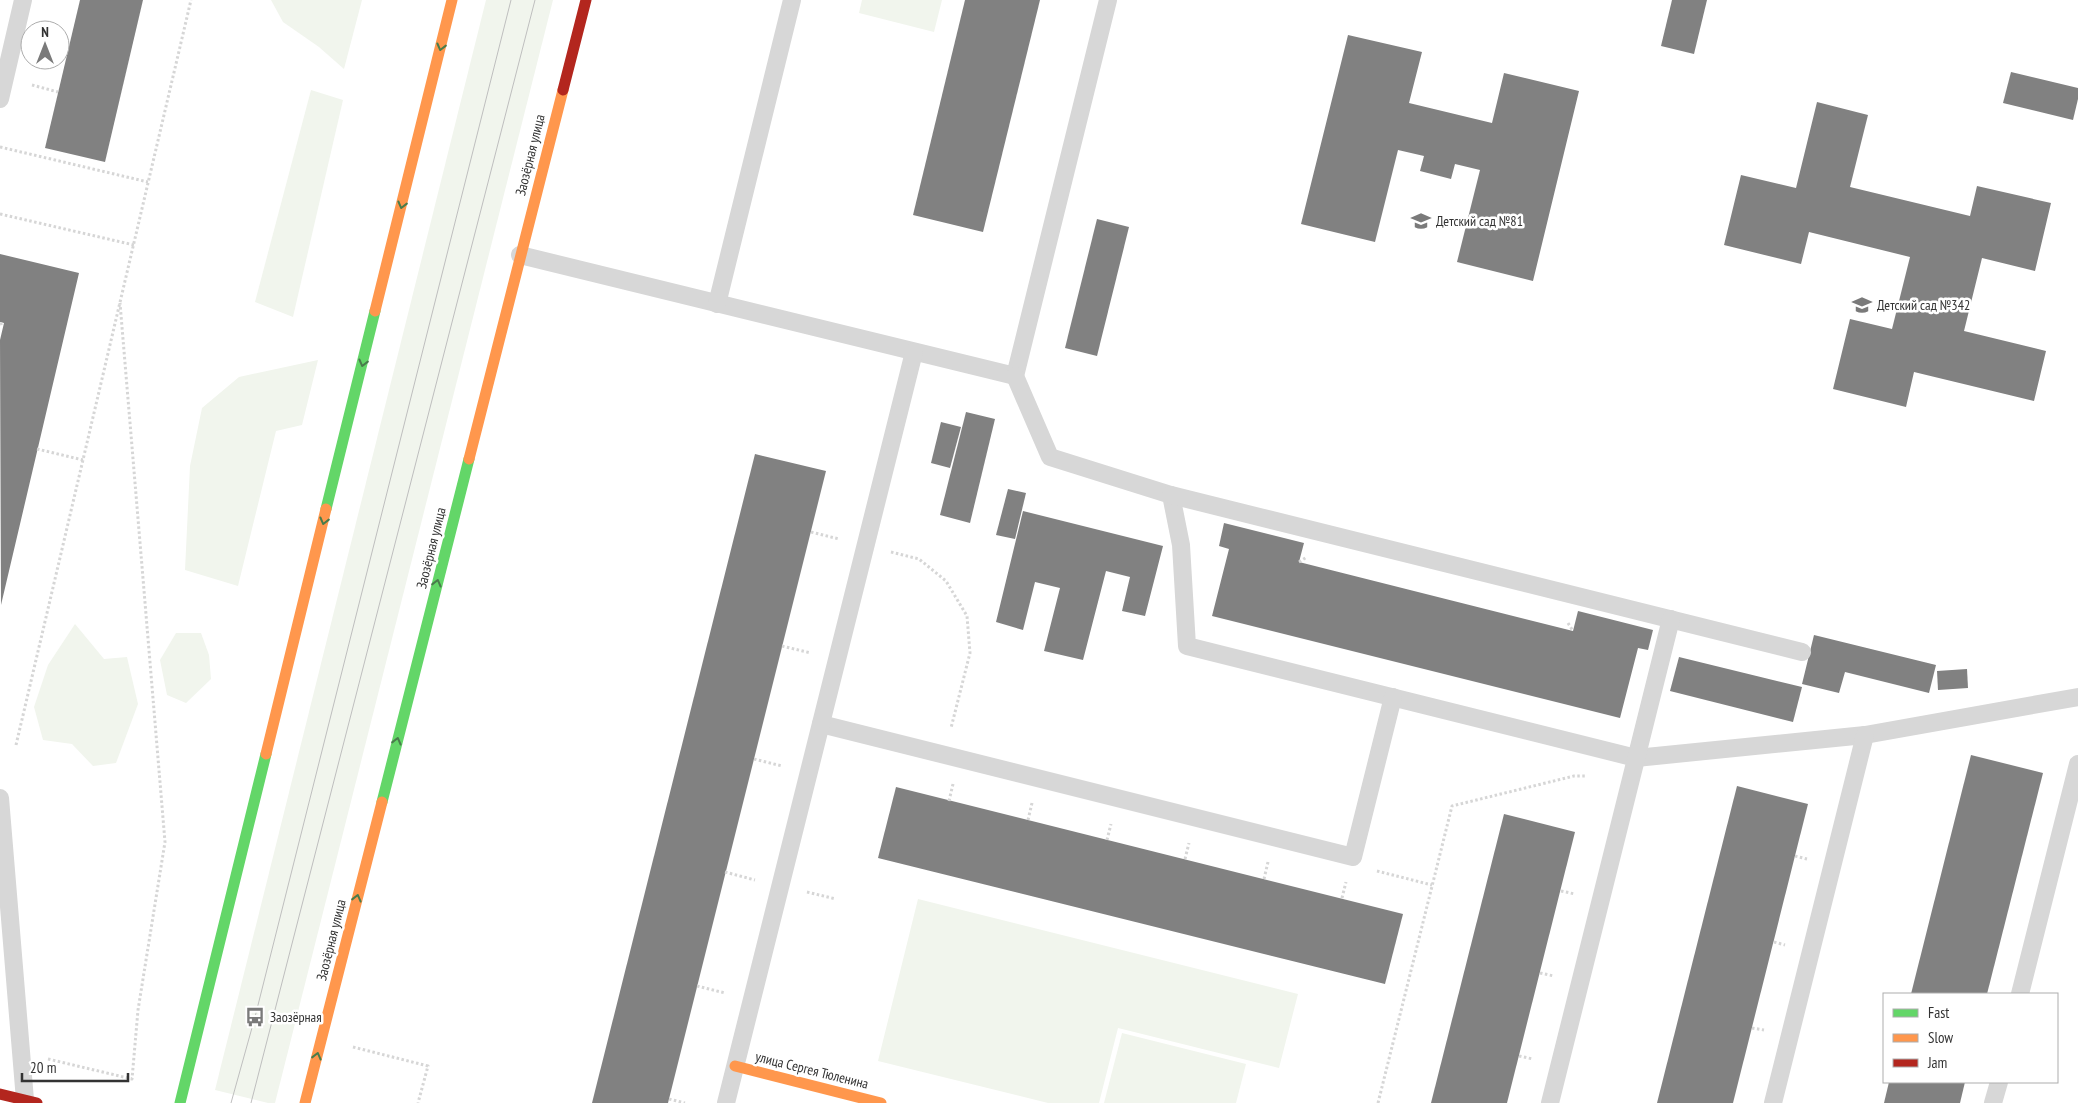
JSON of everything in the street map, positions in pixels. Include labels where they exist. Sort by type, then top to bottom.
[{"type":"main road","points":[[180,1103],[452,0]]},
{"type":"main road","name":"Заозёрная улица","points":[[305,1103],[586,0]]},
{"type":"main road","name":"улица Сергея Тюленина","points":[[735,1066],[882,1103]]},
{"type":"main road","points":[[0,1094],[31,1102]]},
{"type":"lane","points":[[0,98],[23,0]]},
{"type":"lane","points":[[717,304],[792,0]]},
{"type":"lane","points":[[1108,0],[1015,376],[1050,457],[1171,495],[1802,652]]},
{"type":"lane","points":[[520,255],[1015,376]]},
{"type":"lane","points":[[726,1103],[914,352]]},
{"type":"lane","points":[[1171,495],[1181,544],[1187,646],[1636,758],[1865,735],[2078,697]]},
{"type":"lane","points":[[1550,1103],[1671,620]]},
{"type":"lane","points":[[821,724],[1353,857],[1393,697]]},
{"type":"lane","points":[[1773,1103],[1865,735]]},
{"type":"lane","points":[[2020,993],[2078,764]]},
{"type":"lane","points":[[0,798],[31,1102]]},
{"type":"lane","points":[[1993,1103],[1998,1083]]},
{"type":"path","points":[[16,745],[191,0]]},
{"type":"path","points":[[0,147],[148,182]]},
{"type":"path","points":[[0,214],[134,245]]},
{"type":"path","points":[[46,1058],[132,1079],[138,1010],[166,842],[120,303]]},
{"type":"path","points":[[37,449],[83,460]]},
{"type":"path","points":[[811,532],[846,541]]},
{"type":"path","points":[[920,559],[946,581],[967,616],[970,653],[944,755]]},
{"type":"path","points":[[782,646],[818,655]]},
{"type":"path","points":[[754,759],[789,768]]},
{"type":"path","points":[[1378,1103],[1452,806],[1574,776],[1632,776]]},
{"type":"path","points":[[1369,869],[1432,885]]},
{"type":"path","points":[[725,872],[761,881]]},
{"type":"path","points":[[697,986],[733,995]]},
{"type":"path","points":[[353,1047],[428,1066],[418,1103]]},
{"type":"path","points":[[669,1099],[685,1103]]},
{"type":"shaded area","points":[[271,0],[362,0],[344,69],[319,47],[283,22]]},
{"type":"shaded area","points":[[486,0],[553,0],[275,1103],[268,1103],[215,1090]]},
{"type":"shaded area","points":[[862,0],[942,0],[934,32],[859,13]]},
{"type":"shaded area","points":[[311,90],[343,100],[293,317],[255,302]]},
{"type":"shaded area","points":[[318,360],[302,425],[276,431],[238,586],[185,570],[190,466],[202,408],[239,377]]},
{"type":"shaded area","points":[[75,624],[104,659],[127,657],[138,704],[116,763],[93,766],[72,744],[43,740],[34,707],[48,665]]},
{"type":"shaded area","points":[[176,633],[201,633],[209,655],[211,679],[186,703],[167,695],[160,660]]},
{"type":"shaded area","points":[[918,899],[1298,994],[1279,1068],[1118,1028],[1099,1103],[1048,1103],[878,1061]]},
{"type":"shaded area","points":[[1122,1033],[1246,1064],[1236,1103],[1104,1103]]},
{"type":"building","points":[[80,0],[143,0],[105,162],[45,148],[63,70],[70,70],[70,42]]},
{"type":"building","points":[[965,0],[1040,0],[983,232],[913,215]]},
{"type":"building","points":[[1672,0],[1707,0],[1694,54],[1661,46]]},
{"type":"building","points":[[1348,35],[1422,52],[1409,103],[1492,123],[1504,73],[1579,91],[1533,281],[1457,262],[1480,170],[1455,164],[1451,179],[1420,171],[1424,156],[1398,150],[1375,242],[1301,224]]},
{"type":"building","points":[[2011,72],[2078,88],[2078,99],[2073,120],[2003,103]]},
{"type":"building","points":[[1817,102],[1868,115],[1850,187],[1970,216],[1977,186],[2051,203],[2035,271],[1982,258],[1964,331],[2046,351],[2034,401],[1914,372],[1906,407],[1833,389],[1850,319],[1892,329],[1910,257],[1809,232],[1801,264],[1724,245],[1741,175],[1796,188]]},
{"type":"building","points":[[1097,219],[1129,227],[1097,356],[1065,348]]},
{"type":"building","points":[[0,254],[79,273],[1,605],[0,340],[4,323],[0,322]]},
{"type":"building","points":[[966,412],[995,419],[970,523],[940,515]]},
{"type":"building","points":[[941,422],[961,427],[950,468],[931,463]]},
{"type":"building","points":[[755,454],[826,471],[668,1103],[592,1103]]},
{"type":"building","points":[[1008,489],[1026,493],[1015,539],[996,535]]},
{"type":"building","points":[[1023,511],[1163,546],[1145,616],[1122,611],[1130,577],[1106,571],[1083,660],[1044,651],[1060,588],[1035,582],[1023,630],[996,622]]},
{"type":"building","points":[[1224,523],[1304,543],[1299,562],[1573,631],[1578,611],[1653,630],[1648,650],[1638,648],[1620,718],[1212,616],[1229,549],[1219,546]]},
{"type":"building","points":[[1814,635],[1936,665],[1929,693],[1845,672],[1839,693],[1802,684]]},
{"type":"building","points":[[1679,657],[1802,687],[1793,722],[1670,691]]},
{"type":"building","points":[[1967,669],[1968,688],[1938,690],[1937,671]]},
{"type":"building","points":[[1971,755],[2043,773],[1987,993],[1911,993]]},
{"type":"building","points":[[1737,786],[1808,804],[1733,1103],[1657,1103]]},
{"type":"building","points":[[896,787],[1403,914],[1385,984],[878,858]]},
{"type":"building","points":[[1504,814],[1575,832],[1507,1103],[1431,1103]]},
{"type":"building","points":[[1889,1083],[1965,1083],[1960,1103],[1884,1103]]},
{"type":"tram line","points":[[231,1103],[255,1017],[511,0]]},
{"type":"tram line","points":[[251,1103],[535,0]]},
{"type":"traffic: fast","points":[[326,509],[375,311]]},
{"type":"traffic: fast","points":[[382,802],[469,459]]},
{"type":"traffic: fast","points":[[180,1103],[266,754]]},
{"type":"traffic: slow","points":[[375,311],[452,0]]},
{"type":"traffic: slow","points":[[469,459],[563,90]]},
{"type":"traffic: slow","points":[[266,754],[326,509]]},
{"type":"traffic: slow","points":[[305,1103],[382,802]]},
{"type":"traffic: slow","points":[[735,1066],[881,1103]]},
{"type":"traffic: jam","points":[[563,90],[586,0]]},
{"type":"traffic: jam","points":[[0,1094],[37,1103]]},
{"type":"place","name":"Детский сад №81","points":[[1421,221]]},
{"type":"place","name":"Детский сад №342","points":[[1862,305]]},
{"type":"place","name":"Заозёрная","points":[[255,1017]]}]
